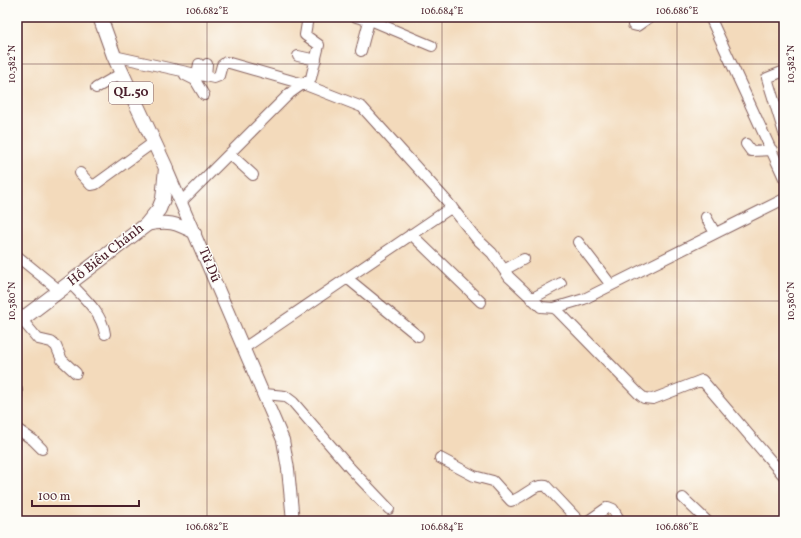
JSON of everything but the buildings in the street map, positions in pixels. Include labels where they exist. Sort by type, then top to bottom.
[{"type":"highway","name":"Từ Dũ","points":[[100,17],[114,56],[166,168]]},
{"type":"highway","name":"Hồ Biểu Chánh","points":[[19,322],[146,225],[159,209],[163,199],[166,168]]},
{"type":"main road","name":"Từ Dũ","points":[[166,168],[196,233],[265,394],[283,440],[289,476],[293,521]]},
{"type":"main road","points":[[146,225],[162,222],[174,223],[196,233]]},
{"type":"street","points":[[182,201],[290,93],[312,78],[318,45],[305,35],[308,17]]},
{"type":"street","points":[[356,17],[373,20],[432,46]]},
{"type":"street","points":[[633,25],[637,26],[650,17]]},
{"type":"street","points":[[710,17],[783,172]]},
{"type":"street","points":[[361,51],[373,20]]},
{"type":"street","points":[[114,56],[206,76],[219,76],[222,65],[226,62],[303,84],[362,107],[452,207],[504,270],[531,299],[541,307],[557,310],[584,299],[784,199]]},
{"type":"street","points":[[298,56],[316,60]]},
{"type":"street","points":[[206,76],[207,63],[206,76]]},
{"type":"street","points":[[170,68],[172,74],[185,75],[195,80],[204,95]]},
{"type":"street","points":[[784,71],[767,78],[784,132]]},
{"type":"street","points":[[96,88],[122,73]]},
{"type":"street","points":[[80,173],[93,186],[154,142]]},
{"type":"street","points":[[746,144],[752,151],[772,150]]},
{"type":"street","points":[[230,154],[253,175]]},
{"type":"street","points":[[244,348],[452,207]]},
{"type":"street","points":[[706,218],[715,233]]},
{"type":"street","points":[[411,234],[481,302]]},
{"type":"street","points":[[578,242],[611,285]]},
{"type":"street","points":[[17,256],[65,287],[100,318],[105,334]]},
{"type":"street","points":[[504,270],[524,259]]},
{"type":"street","points":[[347,278],[418,336]]},
{"type":"street","points":[[531,299],[561,284]]},
{"type":"street","points":[[557,310],[644,398],[653,399],[699,380],[705,381],[784,476]]},
{"type":"street","points":[[19,322],[38,339],[51,342],[56,346],[62,360],[76,372]]},
{"type":"street","points":[[17,390],[17,396]]},
{"type":"street","points":[[265,394],[285,396],[293,402],[350,468],[389,510]]},
{"type":"street","points":[[17,429],[33,440],[42,449]]},
{"type":"street","points":[[440,458],[474,476],[493,481],[512,501],[520,498],[533,488],[546,486],[579,521]]},
{"type":"street","points":[[683,498],[707,521]]},
{"type":"street","points":[[588,521],[608,507],[614,509],[620,521]]}]
